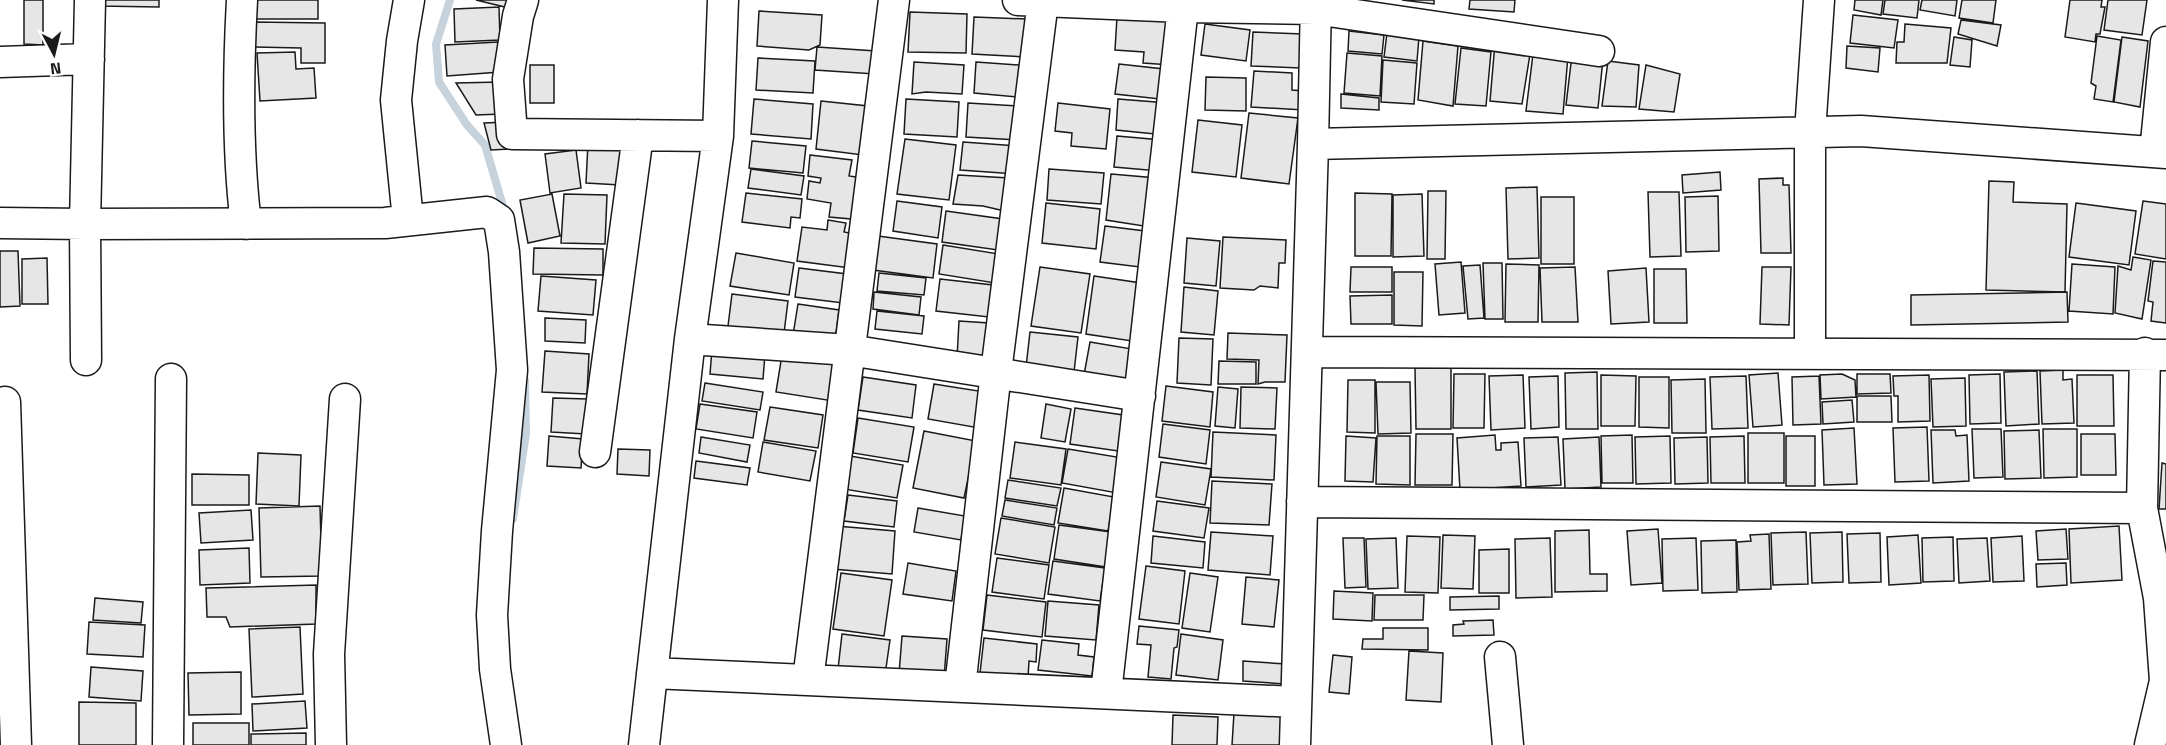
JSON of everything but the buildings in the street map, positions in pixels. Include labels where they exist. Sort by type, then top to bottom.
[{"type":"street","points":[[86,360],[85,224],[90,0]]},
{"type":"street","points":[[242,0],[239,53],[243,198],[246,224]]},
{"type":"street","points":[[408,220],[396,100],[409,0]]},
{"type":"street","points":[[523,0],[518,16],[508,79],[512,134],[718,136]]},
{"type":"street","points":[[644,745],[690,339],[718,136],[723,0]]},
{"type":"street","points":[[808,680],[894,0]]},
{"type":"street","points":[[1810,352],[1810,132],[1819,0]]},
{"type":"street","points":[[960,687],[996,372],[1030,1],[1183,7],[1315,4],[1599,51]]},
{"type":"street","points":[[1294,745],[1313,144],[1315,4]]},
{"type":"street","points":[[1106,693],[1183,7]]},
{"type":"street","points":[[1313,144],[1862,131],[2160,152],[2166,42]]},
{"type":"street","points":[[0,62],[89,59]]},
{"type":"street","points":[[595,452],[638,135]]},
{"type":"street","points":[[0,223],[385,223],[487,212],[499,220],[504,252],[512,370],[497,531],[492,615],[495,669],[506,745]]},
{"type":"street","points":[[690,339],[849,350],[1140,396]]},
{"type":"street","points":[[1307,352],[2155,354],[2154,514],[2165,681],[2150,745]]},
{"type":"street","points":[[168,745],[171,379]]},
{"type":"street","points":[[331,745],[329,654],[345,399]]},
{"type":"street","points":[[6,402],[15,745]]},
{"type":"street","points":[[1302,502],[2154,514]]},
{"type":"street","points":[[1500,657],[1508,745]]},
{"type":"street","points":[[652,673],[1296,702]]},
{"type":"waterway","points":[[450,0],[436,44],[439,82],[467,125],[485,145],[505,213]]},
{"type":"waterway","points":[[513,519],[526,434],[525,380]]}]
